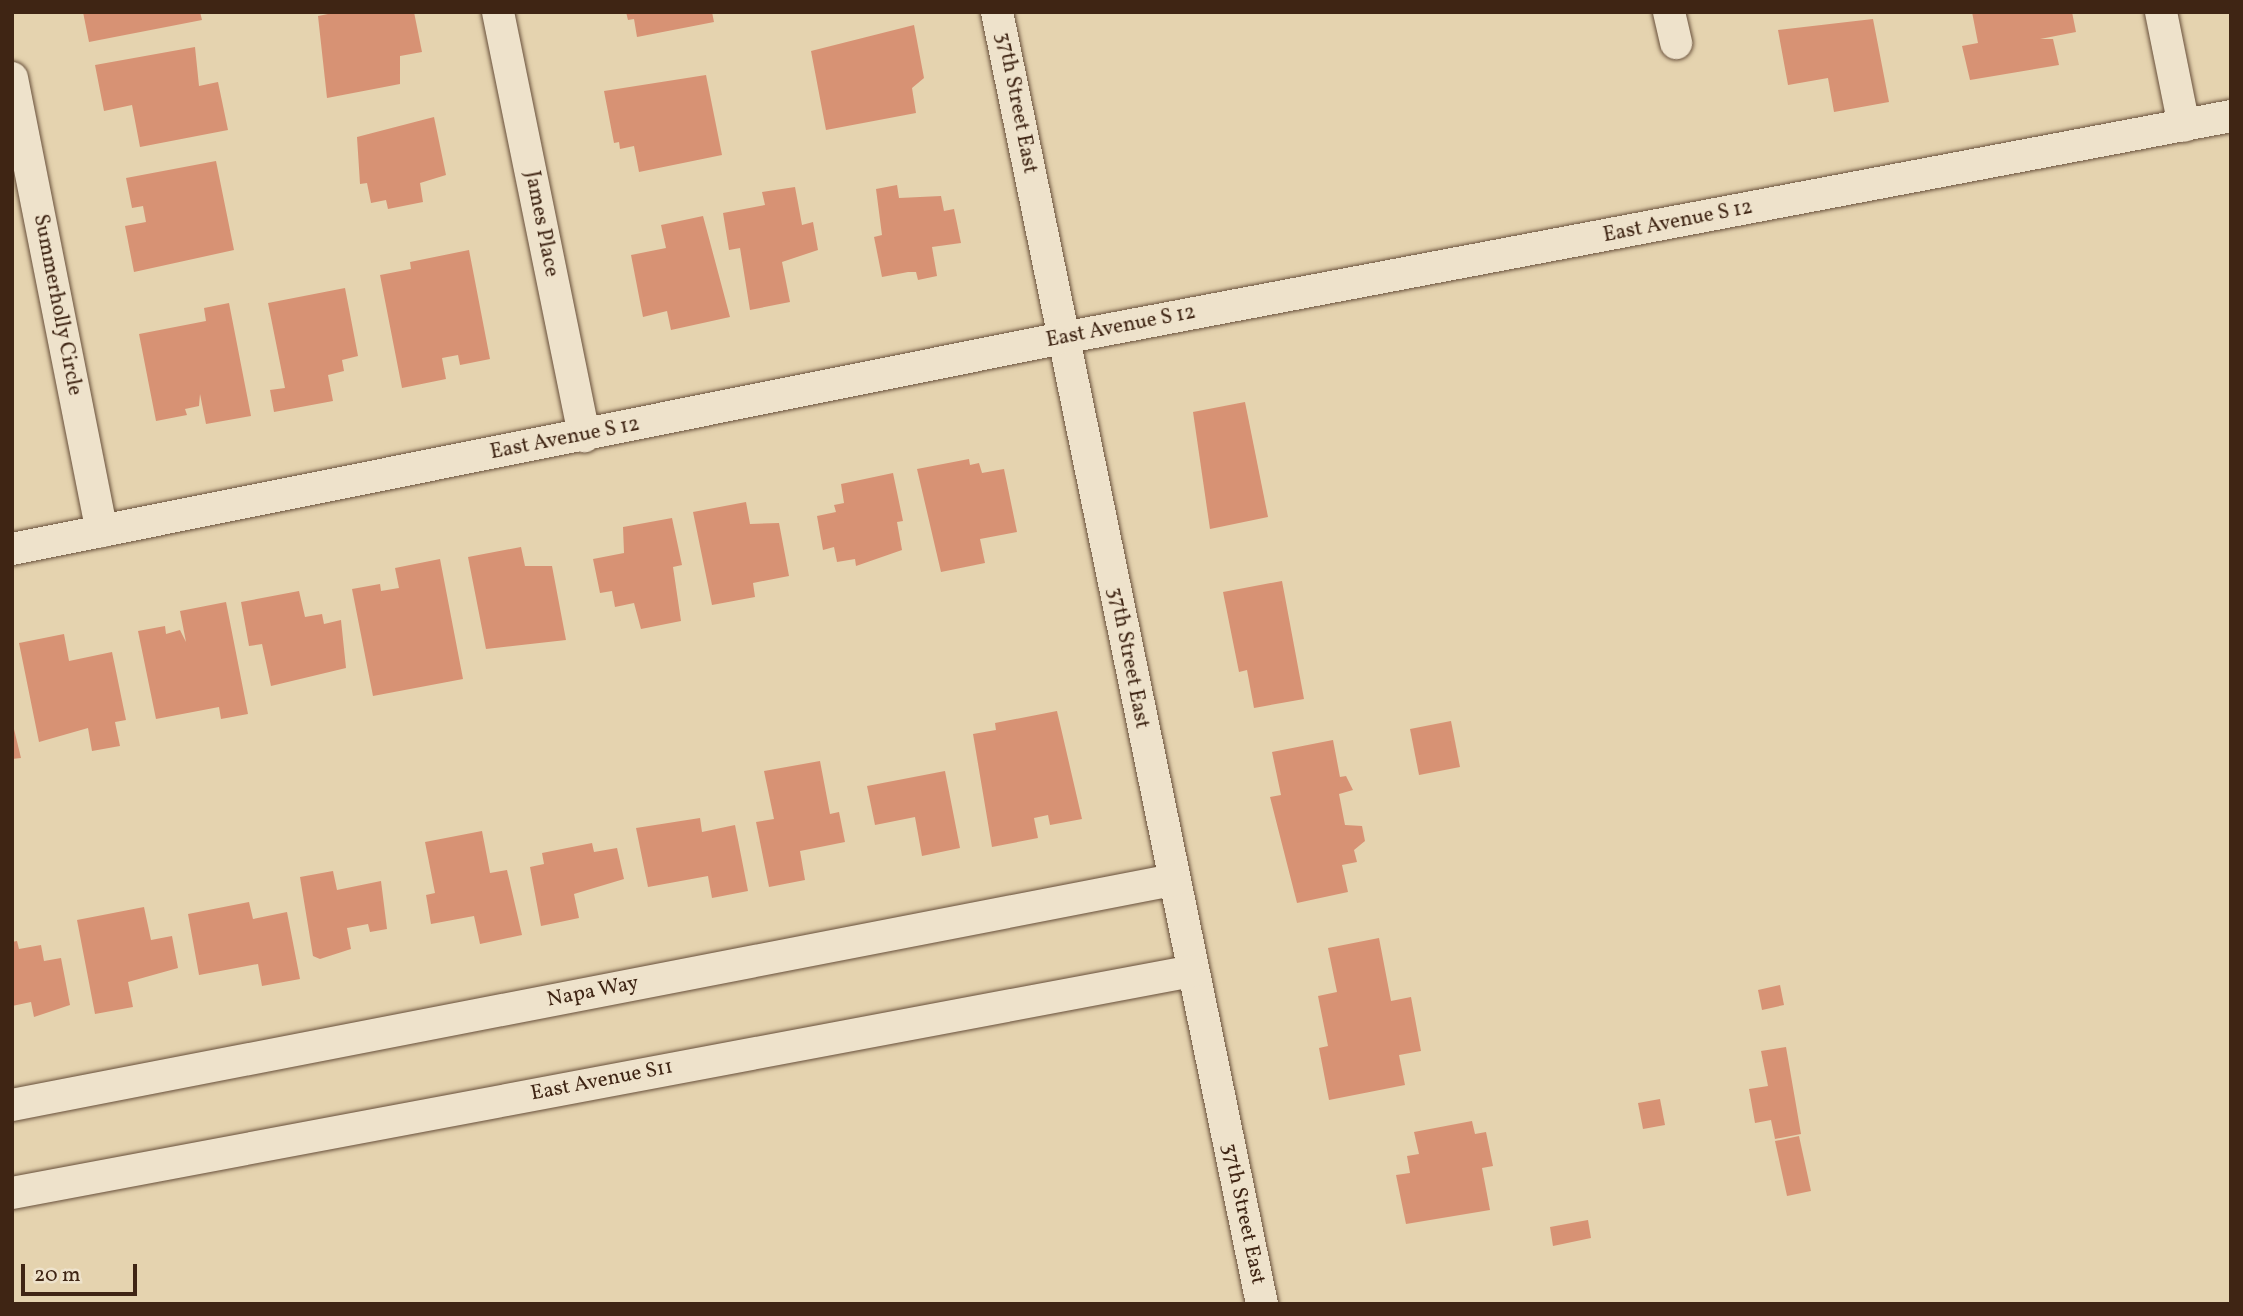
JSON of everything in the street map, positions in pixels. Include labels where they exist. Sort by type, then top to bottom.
[{"type":"street","name":"James Place","points":[[498,12],[584,436]]},
{"type":"street","name":"37th Street East","points":[[997,12],[1262,1304]]},
{"type":"street","points":[[1669,12],[1675,43]]},
{"type":"street","points":[[2161,12],[2183,126]]},
{"type":"street","name":"Summerholly Circle","points":[[12,78],[102,531]]},
{"type":"street","name":"East Avenue S 12","points":[[12,549],[1063,338],[2231,116]]},
{"type":"street","name":"Napa Way","points":[[12,1105],[1173,880]]},
{"type":"street","name":"East Avenue S11","points":[[12,1193],[1193,971]]},
{"type":"building","points":[[83,12],[200,12],[202,20],[89,42]]},
{"type":"building","points":[[338,12],[414,12],[422,52],[400,56],[400,84],[327,98],[318,16]]},
{"type":"building","points":[[626,12],[712,12],[714,22],[637,37],[634,19],[628,20]]},
{"type":"building","points":[[1972,12],[2072,12],[2076,32],[2040,39],[2053,39],[2059,65],[1970,80],[1962,46],[1978,43]]},
{"type":"building","points":[[1873,19],[1889,102],[1834,112],[1828,78],[1788,85],[1778,30]]},
{"type":"building","points":[[914,25],[924,78],[912,88],[916,113],[826,130],[811,51]]},
{"type":"building","points":[[195,47],[199,86],[218,82],[228,130],[140,147],[132,105],[104,111],[95,65]]},
{"type":"building","points":[[706,75],[722,155],[639,172],[634,146],[620,149],[619,142],[614,143],[604,91]]},
{"type":"building","points":[[434,117],[446,175],[420,183],[423,202],[388,209],[386,200],[371,203],[367,183],[360,184],[357,137]]},
{"type":"building","points":[[216,161],[234,250],[134,272],[125,226],[146,222],[143,206],[132,208],[126,178]]},
{"type":"building","points":[[897,185],[899,198],[941,196],[944,211],[954,209],[961,243],[932,247],[937,276],[918,280],[916,272],[908,272],[882,277],[874,237],[882,235],[876,189]]},
{"type":"building","points":[[795,187],[802,225],[813,222],[818,250],[782,262],[790,302],[750,310],[740,248],[729,250],[723,213],[765,205],[762,192]]},
{"type":"building","points":[[703,216],[730,317],[671,330],[667,311],[643,317],[631,255],[666,248],[661,225]]},
{"type":"building","points":[[469,250],[490,359],[460,365],[458,355],[442,358],[446,379],[402,388],[380,275],[411,269],[410,262]]},
{"type":"building","points":[[345,288],[358,356],[342,360],[344,371],[328,375],[333,401],[274,412],[270,390],[285,388],[268,303]]},
{"type":"building","points":[[229,303],[251,416],[206,424],[200,394],[199,406],[185,409],[187,415],[156,421],[139,334],[206,321],[204,308]]},
{"type":"building","points":[[1245,402],[1268,517],[1210,529],[1193,412]]},
{"type":"building","points":[[969,459],[970,465],[979,463],[982,473],[1004,469],[1017,532],[980,539],[985,563],[941,572],[917,469]]},
{"type":"building","points":[[893,473],[903,521],[897,522],[902,550],[856,566],[855,559],[837,562],[834,547],[823,550],[817,516],[836,512],[834,505],[844,503],[841,484]]},
{"type":"building","points":[[746,502],[750,524],[779,523],[789,576],[753,583],[755,597],[712,605],[693,512]]},
{"type":"building","points":[[672,518],[682,565],[673,567],[681,621],[641,629],[634,603],[615,607],[612,591],[600,593],[593,559],[624,553],[623,527]]},
{"type":"building","points":[[521,547],[525,566],[552,566],[566,640],[486,649],[468,557]]},
{"type":"building","points":[[440,559],[463,679],[373,696],[352,589],[380,584],[381,591],[399,588],[395,568]]},
{"type":"building","points":[[1282,581],[1304,699],[1254,708],[1247,670],[1239,672],[1223,592]]},
{"type":"building","points":[[299,591],[305,617],[322,614],[324,624],[341,620],[346,668],[271,686],[262,644],[249,646],[241,602]]},
{"type":"building","points":[[226,602],[248,714],[221,719],[219,707],[156,719],[138,631],[165,626],[166,634],[180,630],[186,642],[180,611]]},
{"type":"building","points":[[64,634],[69,661],[112,652],[126,720],[115,722],[120,746],[92,751],[88,728],[39,742],[19,643]]},
{"type":"building","points":[[1057,711],[1082,819],[1050,825],[1048,815],[1034,818],[1038,838],[992,847],[973,734],[996,730],[995,723]]},
{"type":"building","points":[[12,721],[21,758],[12,759]]},
{"type":"building","points":[[1451,721],[1460,767],[1419,775],[1410,729]]},
{"type":"building","points":[[1333,740],[1340,777],[1346,776],[1353,790],[1339,794],[1345,825],[1362,826],[1365,841],[1354,850],[1357,862],[1342,865],[1348,892],[1297,903],[1270,797],[1281,795],[1272,752]]},
{"type":"building","points":[[820,761],[830,814],[839,812],[845,842],[800,851],[805,880],[769,887],[756,822],[774,819],[764,771]]},
{"type":"building","points":[[945,771],[960,848],[922,856],[915,817],[875,825],[867,786]]},
{"type":"building","points":[[700,818],[702,832],[735,825],[748,891],[712,898],[708,876],[648,887],[636,828]]},
{"type":"building","points":[[482,831],[490,873],[507,870],[522,935],[480,944],[474,916],[431,924],[426,895],[435,893],[425,842]]},
{"type":"building","points":[[592,843],[594,852],[617,848],[624,879],[574,894],[579,918],[541,926],[530,867],[544,864],[542,853]]},
{"type":"building","points":[[333,871],[337,890],[381,881],[387,929],[370,932],[368,924],[347,928],[351,949],[320,959],[313,956],[300,877]]},
{"type":"building","points":[[249,902],[253,919],[287,912],[300,979],[262,986],[258,964],[199,975],[188,914]]},
{"type":"building","points":[[144,907],[151,940],[172,936],[178,968],[128,982],[133,1007],[95,1014],[77,920]]},
{"type":"building","points":[[1379,938],[1391,1001],[1411,997],[1421,1051],[1399,1055],[1405,1085],[1329,1100],[1319,1048],[1328,1046],[1318,996],[1337,992],[1328,948]]},
{"type":"building","points":[[17,941],[19,949],[41,945],[44,961],[61,958],[70,1005],[34,1017],[31,1002],[12,1006],[12,942]]},
{"type":"building","points":[[1780,985],[1784,1005],[1762,1010],[1758,990]]},
{"type":"building","points":[[1786,1047],[1801,1134],[1775,1139],[1771,1120],[1755,1123],[1749,1089],[1768,1086],[1761,1051]]},
{"type":"building","points":[[1660,1099],[1665,1125],[1643,1129],[1638,1103]]},
{"type":"building","points":[[1472,1121],[1475,1134],[1486,1132],[1493,1166],[1482,1168],[1490,1210],[1406,1224],[1396,1175],[1410,1173],[1407,1156],[1419,1154],[1414,1132]]},
{"type":"building","points":[[1799,1136],[1811,1191],[1787,1196],[1775,1141]]},
{"type":"building","points":[[1588,1220],[1591,1238],[1553,1246],[1550,1227]]}]
